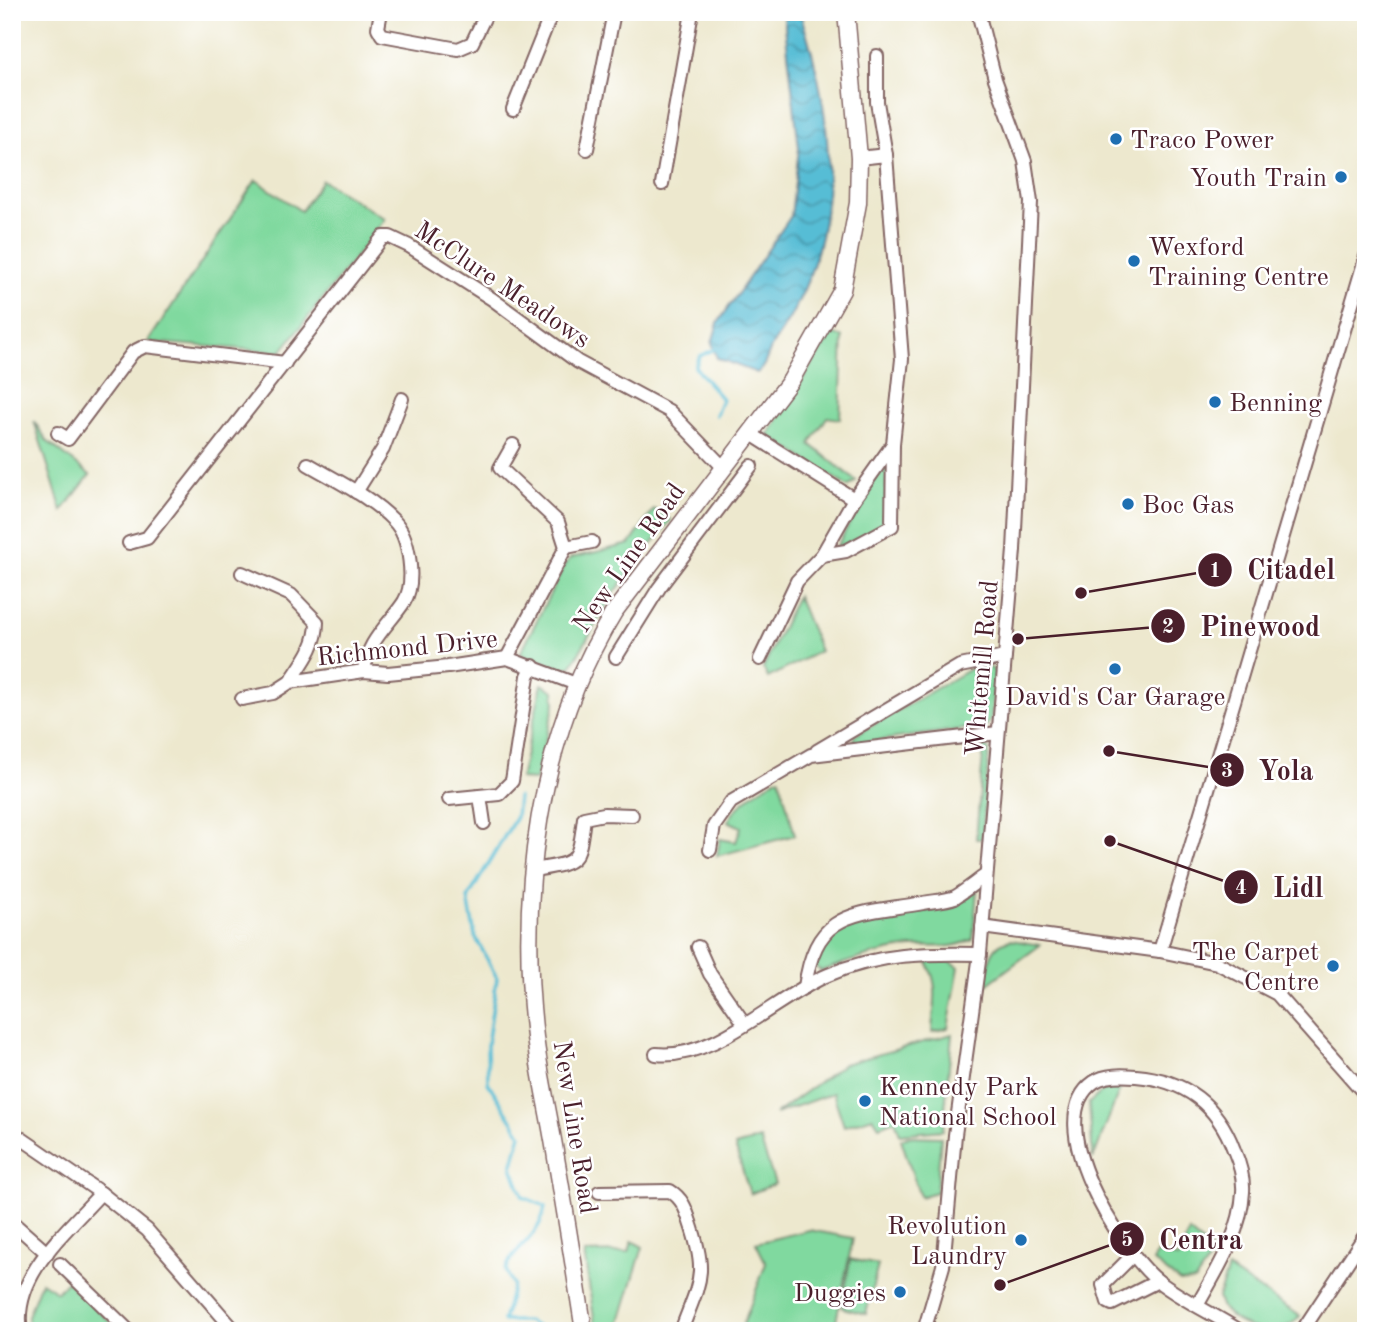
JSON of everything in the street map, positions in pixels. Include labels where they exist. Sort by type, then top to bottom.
[{"type":"main road","name":"New Line Road","points":[[584,1331],[536,1038],[531,979],[534,870],[551,758],[576,684],[593,647],[640,574],[791,380],[821,332],[842,290],[858,203],[859,158],[846,12]]},
{"type":"street","points":[[381,12],[378,28],[382,35],[458,49],[472,43],[487,12]]},
{"type":"street","points":[[513,109],[552,12]]},
{"type":"street","points":[[587,149],[614,12]]},
{"type":"street","points":[[662,184],[692,12]]},
{"type":"street","name":"Whitemill Road","points":[[924,1331],[943,1266],[952,1160],[980,954],[1017,508],[1031,202],[1026,161],[995,79],[978,12]]},
{"type":"street","points":[[822,555],[846,551],[892,526],[893,444],[902,359],[886,155],[877,102],[877,57]]},
{"type":"street","points":[[859,158],[886,155]]},
{"type":"street","name":"McClure Meadows","points":[[129,543],[148,538],[383,237],[390,237],[492,299],[578,362],[669,411],[724,468]]},
{"type":"street","points":[[1160,951],[1366,256]]},
{"type":"street","points":[[58,433],[68,439],[133,352],[145,346],[285,363]]},
{"type":"street","points":[[356,492],[383,449],[402,399]]},
{"type":"street","points":[[751,434],[854,499]]},
{"type":"street","points":[[760,659],[797,581],[822,555],[854,499],[893,444]]},
{"type":"street","points":[[507,658],[566,547],[558,522],[500,468],[513,445]]},
{"type":"street","points":[[308,464],[356,492],[396,522],[412,577],[410,592],[374,641],[365,658],[364,671]]},
{"type":"street","points":[[616,657],[659,588],[751,466]]},
{"type":"street","points":[[566,547],[592,542]]},
{"type":"street","points":[[242,573],[291,595],[317,622],[317,637],[311,652],[290,682]]},
{"type":"street","points":[[640,574],[659,588]]},
{"type":"street","points":[[710,850],[714,826],[731,802],[960,666],[1005,657]]},
{"type":"street","name":"Richmond Drive","points":[[242,699],[272,693],[290,682],[364,671],[388,673],[507,658],[576,684]]},
{"type":"street","points":[[449,799],[503,792],[512,781],[528,676],[533,666]]},
{"type":"street","points":[[811,755],[998,733]]},
{"type":"street","points":[[480,796],[484,822]]},
{"type":"street","points":[[534,870],[570,864],[577,856],[584,818],[604,814],[632,815]]},
{"type":"street","points":[[805,987],[808,963],[817,941],[830,926],[848,917],[954,897],[986,875]]},
{"type":"street","points":[[982,927],[1160,951],[1217,963],[1277,994],[1366,1095]]},
{"type":"street","points":[[698,947],[710,974],[744,1023]]},
{"type":"street","points":[[656,1054],[674,1056],[699,1051],[805,987],[846,967],[885,956],[924,952],[980,954]]},
{"type":"street","points":[[1198,1304],[1238,1226],[1243,1188],[1227,1131],[1196,1094],[1168,1080],[1125,1075],[1094,1082],[1081,1098],[1076,1115],[1080,1159],[1090,1186],[1133,1255],[1158,1281],[1240,1331]]},
{"type":"street","points":[[12,1132],[101,1193],[146,1230],[235,1331]]},
{"type":"street","points":[[599,1192],[670,1191],[683,1202],[702,1257],[700,1280],[681,1331]]},
{"type":"street","points":[[21,1331],[18,1312],[29,1281],[47,1253],[101,1193]]},
{"type":"street","points":[[12,1222],[47,1253]]},
{"type":"street","points":[[1302,1331],[1366,1234]]},
{"type":"street","points":[[1133,1255],[1103,1285],[1108,1302],[1112,1304],[1128,1298],[1158,1281]]},
{"type":"street","points":[[60,1264],[129,1331]]},
{"type":"green space","points":[[256,180],[301,211],[322,180],[385,219],[281,352],[148,342]]},
{"type":"green space","points":[[831,334],[843,337],[840,419],[827,417],[810,444],[856,481],[848,487],[768,435]]},
{"type":"green space","points":[[34,421],[47,441],[90,475],[62,511]]},
{"type":"green space","points":[[882,464],[888,464],[884,520],[877,530],[836,548]]},
{"type":"green space","points":[[654,509],[671,520],[612,596],[571,667],[562,668],[520,654],[564,566],[571,558],[630,544]]},
{"type":"green space","points":[[797,596],[820,651],[768,678],[763,668]]},
{"type":"green space","points":[[984,666],[993,669],[995,673],[991,720],[986,726],[860,743],[854,741],[854,736],[970,669]]},
{"type":"green space","points":[[542,684],[554,691],[555,703],[535,780],[520,779]]},
{"type":"green space","points":[[984,744],[989,750],[982,839],[976,839]]},
{"type":"green space","points":[[779,777],[795,835],[717,856],[720,839],[736,842],[741,827],[728,821],[738,807]]},
{"type":"green space","points":[[977,890],[973,939],[965,943],[884,952],[821,971],[816,967],[823,947],[836,933],[853,924],[872,918],[957,903]]},
{"type":"green space","points":[[1011,940],[1040,945],[985,986],[993,951],[1003,942]]},
{"type":"green space","points":[[928,961],[950,961],[959,967],[948,1028],[932,1032],[935,988]]},
{"type":"green space","points":[[952,1034],[943,1130],[900,1134],[895,1120],[879,1126],[873,1117],[844,1126],[833,1093],[775,1114],[844,1064]]},
{"type":"green space","points":[[1121,1086],[1093,1159],[1089,1103],[1106,1088]]},
{"type":"green space","points":[[908,1136],[941,1137],[936,1192],[920,1197],[901,1139]]},
{"type":"green space","points":[[760,1139],[775,1184],[750,1194],[735,1146]]},
{"type":"green space","points":[[809,1230],[853,1238],[834,1331],[741,1331],[766,1263],[756,1243]]},
{"type":"green space","points":[[1189,1232],[1214,1253],[1195,1281],[1180,1282],[1153,1261],[1157,1253],[1178,1258]]},
{"type":"green space","points":[[632,1241],[643,1247],[617,1331],[596,1331],[584,1253],[629,1252]]},
{"type":"green space","points":[[850,1259],[878,1265],[866,1314],[842,1308]]},
{"type":"green space","points":[[1228,1269],[1300,1316],[1291,1324],[1267,1330],[1253,1328],[1230,1316],[1222,1308],[1218,1297]]},
{"type":"green space","points":[[67,1281],[120,1331],[28,1331],[28,1316],[41,1282],[57,1292]]},
{"type":"water","points":[[801,16],[822,100],[827,142],[828,183],[823,224],[813,264],[797,303],[772,345],[763,367],[757,373],[717,358],[712,343],[718,323],[791,216],[799,148],[784,18]]},
{"type":"waterway","points":[[715,349],[700,356],[695,367],[722,399],[716,415]]},
{"type":"waterway","points":[[518,797],[516,817],[468,898],[475,936],[497,978],[487,1045],[488,1083],[521,1134],[512,1167],[523,1197],[545,1206],[538,1227],[513,1256],[506,1271],[513,1285],[503,1321],[527,1321],[545,1331]]},
{"type":"place","name":"Traco Power","points":[[1116,139]]},
{"type":"place","name":"Youth Train","points":[[1341,177]]},
{"type":"place","name":"Wexford Training Centre","points":[[1134,261]]},
{"type":"place","name":"Benning","points":[[1215,402]]},
{"type":"place","name":"Boc Gas","points":[[1128,504]]},
{"type":"place","name":"Citadel","points":[[1081,593]]},
{"type":"place","name":"Pinewood","points":[[1018,639]]},
{"type":"place","name":"David's Car Garage","points":[[1115,669]]},
{"type":"place","name":"Yola","points":[[1109,751]]},
{"type":"place","name":"Lidl","points":[[1110,841]]},
{"type":"place","name":"The Carpet Centre","points":[[1333,966]]},
{"type":"place","name":"Kennedy Park National School","points":[[865,1101]]},
{"type":"place","name":"Revolution Laundry","points":[[1021,1240]]},
{"type":"place","name":"Centra","points":[[1000,1285]]},
{"type":"place","name":"Duggies","points":[[900,1292]]}]
